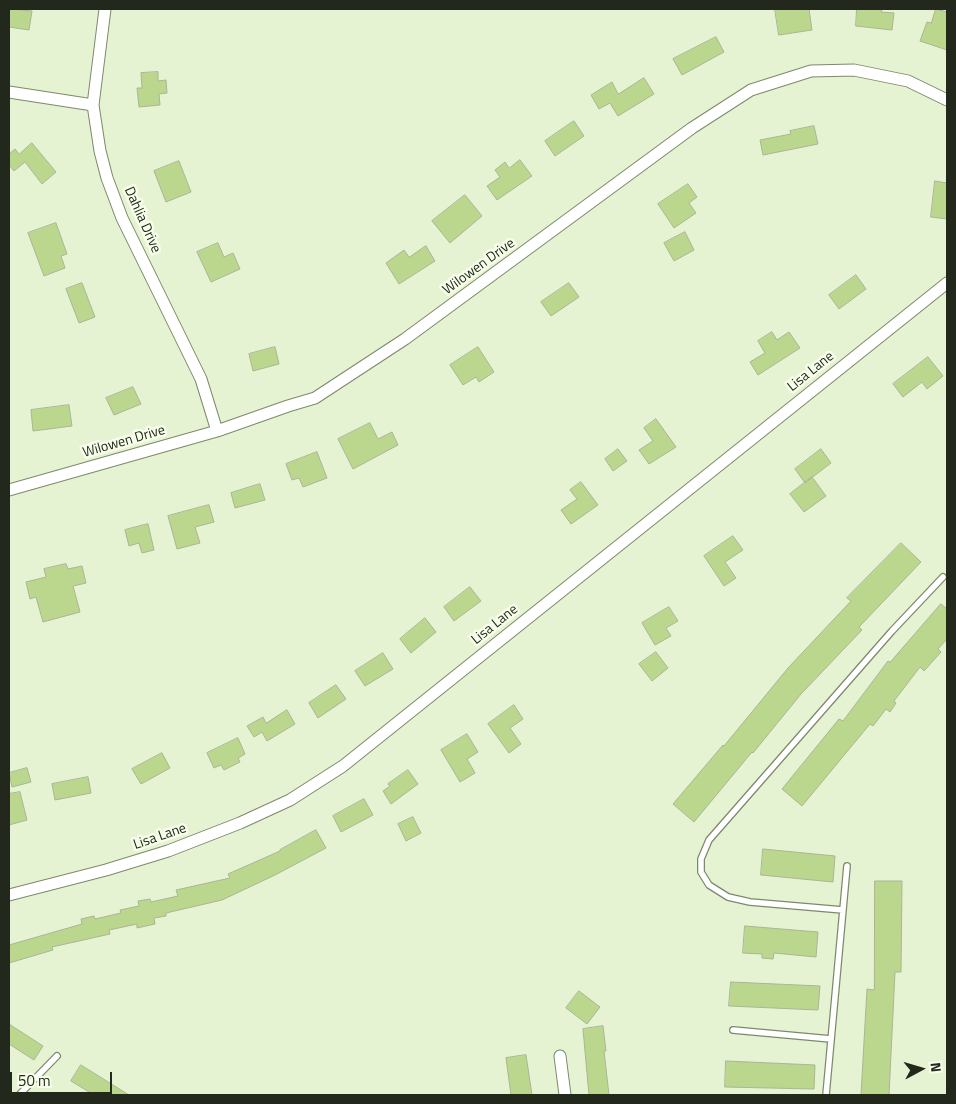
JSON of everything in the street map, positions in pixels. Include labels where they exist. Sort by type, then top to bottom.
[{"type":"street","name":"Dahlia Drive","points":[[105,9],[93,105],[100,151],[122,218],[201,379],[216,432]]},
{"type":"street","name":"Wilowen Drive","points":[[9,490],[216,432],[315,398],[406,339],[692,128],[752,90],[811,71],[854,70],[908,81],[947,100]]},
{"type":"street","points":[[9,92],[93,105]]},
{"type":"street","name":"Lisa Lane","points":[[9,896],[106,870],[231,827],[290,800],[335,771],[947,283]]},
{"type":"street","points":[[560,1056],[565,1095]]},
{"type":"lane","points":[[843,910],[750,902],[728,897],[709,886],[701,872],[700,859],[709,840],[892,631],[943,577]]},
{"type":"lane","points":[[826,1095],[847,866]]},
{"type":"lane","points":[[733,1030],[831,1039]]},
{"type":"lane","points":[[18,1095],[57,1056]]},
{"type":"building","points":[[9,9],[32,11],[29,30],[9,27]]},
{"type":"building","points":[[775,9],[809,9],[812,30],[779,35]]},
{"type":"building","points":[[857,9],[882,9],[881,12],[894,13],[892,30],[856,26]]},
{"type":"building","points":[[936,9],[947,12],[947,50],[920,41],[927,22],[931,23]]},
{"type":"building","points":[[716,37],[724,52],[682,75],[673,59]]},
{"type":"building","points":[[158,72],[158,81],[166,80],[167,93],[159,94],[160,105],[139,107],[137,88],[142,88],[141,73]]},
{"type":"building","points":[[644,78],[654,94],[618,116],[610,103],[599,109],[591,95],[612,82],[618,94]]},
{"type":"building","points":[[574,121],[584,136],[555,156],[545,141]]},
{"type":"building","points":[[814,126],[818,144],[763,155],[760,140],[791,134],[790,131]]},
{"type":"building","points":[[32,143],[56,172],[42,184],[25,162],[14,171],[9,165],[9,154],[15,149],[19,154]]},
{"type":"building","points":[[520,160],[532,176],[497,200],[487,186],[500,177],[495,170],[505,162],[509,168]]},
{"type":"building","points":[[179,161],[191,192],[166,202],[154,171]]},
{"type":"building","points":[[935,181],[947,183],[947,219],[931,217]]},
{"type":"building","points":[[688,184],[697,197],[689,203],[696,213],[674,228],[658,204]]},
{"type":"building","points":[[465,195],[482,216],[450,243],[432,221]]},
{"type":"building","points":[[56,223],[67,254],[61,256],[65,268],[44,276],[28,233]]},
{"type":"building","points":[[685,232],[694,250],[674,261],[664,243]]},
{"type":"building","points":[[218,243],[224,257],[233,253],[240,269],[211,282],[197,252]]},
{"type":"building","points":[[426,246],[435,261],[399,284],[386,263],[404,250],[409,257]]},
{"type":"building","points":[[856,275],[866,289],[839,309],[829,295]]},
{"type":"building","points":[[82,283],[95,317],[79,323],[66,289]]},
{"type":"building","points":[[569,283],[579,297],[551,316],[541,302]]},
{"type":"building","points":[[772,332],[777,340],[789,332],[800,348],[758,375],[750,362],[765,353],[758,341]]},
{"type":"building","points":[[275,347],[279,364],[253,371],[249,354]]},
{"type":"building","points":[[478,347],[494,372],[479,382],[476,377],[463,385],[450,365]]},
{"type":"building","points":[[928,357],[943,376],[927,389],[922,382],[903,397],[893,384]]},
{"type":"building","points":[[133,387],[141,404],[114,415],[106,398]]},
{"type":"building","points":[[69,405],[72,426],[33,431],[31,410]]},
{"type":"building","points":[[656,419],[676,447],[649,464],[639,450],[653,441],[644,428]]},
{"type":"building","points":[[370,423],[378,439],[392,432],[398,445],[353,469],[338,439]]},
{"type":"building","points":[[618,449],[627,461],[613,471],[605,459]]},
{"type":"building","points":[[821,449],[831,463],[805,483],[795,469]]},
{"type":"building","points":[[317,452],[327,478],[303,487],[299,478],[292,480],[286,464]]},
{"type":"building","points":[[812,477],[826,496],[804,512],[790,494]]},
{"type":"building","points":[[581,482],[598,505],[571,524],[561,510],[577,499],[570,490]]},
{"type":"building","points":[[260,484],[265,500],[235,508],[231,493]]},
{"type":"building","points":[[209,505],[214,522],[195,527],[200,543],[177,549],[168,516]]},
{"type":"building","points":[[148,524],[154,550],[142,553],[139,543],[129,546],[125,530]]},
{"type":"building","points":[[733,536],[743,550],[725,562],[736,578],[724,586],[704,556]]},
{"type":"building","points":[[901,543],[921,562],[859,627],[862,630],[801,694],[694,822],[673,804],[788,668],[851,601],[847,598]]},
{"type":"building","points":[[66,564],[68,569],[82,566],[86,583],[73,586],[80,612],[43,622],[36,597],[30,599],[26,582],[46,577],[44,569]]},
{"type":"building","points":[[470,587],[481,601],[454,621],[444,607]]},
{"type":"building","points":[[941,604],[947,609],[947,639],[938,649],[941,652],[924,671],[920,667],[894,701],[896,703],[890,712],[886,709],[873,726],[870,724],[802,806],[782,789],[839,719],[843,721],[888,661],[890,662]]},
{"type":"building","points":[[669,607],[678,621],[666,628],[671,636],[655,645],[642,623]]},
{"type":"building","points":[[425,618],[436,632],[411,653],[400,639]]},
{"type":"building","points":[[656,652],[668,668],[652,681],[639,664]]},
{"type":"building","points":[[383,653],[393,669],[365,686],[355,671]]},
{"type":"building","points":[[336,685],[346,699],[318,718],[309,703]]},
{"type":"building","points":[[514,705],[523,719],[510,728],[521,744],[509,753],[488,724]]},
{"type":"building","points":[[287,710],[295,724],[267,741],[262,732],[254,737],[247,726],[263,717],[266,723]]},
{"type":"building","points":[[467,734],[478,752],[467,759],[475,773],[460,782],[441,750]]},
{"type":"building","points":[[238,738],[245,754],[238,758],[240,762],[224,770],[221,765],[214,768],[207,753]]},
{"type":"building","points":[[162,753],[170,768],[141,784],[132,769]]},
{"type":"building","points":[[27,768],[31,782],[12,787],[9,773]]},
{"type":"building","points":[[408,770],[418,784],[391,804],[383,791],[390,786],[388,784]]},
{"type":"building","points":[[88,777],[91,793],[55,800],[52,784]]},
{"type":"building","points":[[20,792],[27,820],[9,825],[9,794]]},
{"type":"building","points":[[364,799],[373,815],[341,832],[333,816]]},
{"type":"building","points":[[413,817],[421,833],[406,841],[398,824]]},
{"type":"building","points":[[316,830],[326,848],[222,900],[166,913],[166,916],[154,918],[155,924],[137,928],[137,924],[109,930],[110,934],[52,947],[53,950],[9,963],[9,945],[82,924],[81,919],[94,916],[95,919],[121,913],[120,910],[139,906],[138,901],[150,899],[151,902],[178,896],[176,890],[230,878],[228,874],[280,851]]},
{"type":"building","points":[[763,849],[835,856],[833,882],[761,875]]},
{"type":"building","points":[[875,881],[902,881],[901,972],[895,972],[889,1095],[861,1095],[867,989],[874,990]]},
{"type":"building","points":[[745,926],[818,932],[816,957],[774,953],[773,959],[762,958],[762,954],[743,953]]},
{"type":"building","points":[[731,982],[820,986],[818,1010],[729,1006]]},
{"type":"building","points":[[579,991],[600,1007],[587,1024],[566,1008]]},
{"type":"building","points":[[9,1024],[43,1046],[34,1060],[9,1044]]},
{"type":"building","points":[[603,1026],[609,1095],[589,1095],[583,1029]]},
{"type":"building","points":[[526,1055],[532,1095],[511,1095],[506,1058]]},
{"type":"building","points":[[726,1061],[815,1065],[814,1089],[725,1087]]},
{"type":"building","points":[[81,1065],[129,1095],[94,1095],[71,1081]]}]
